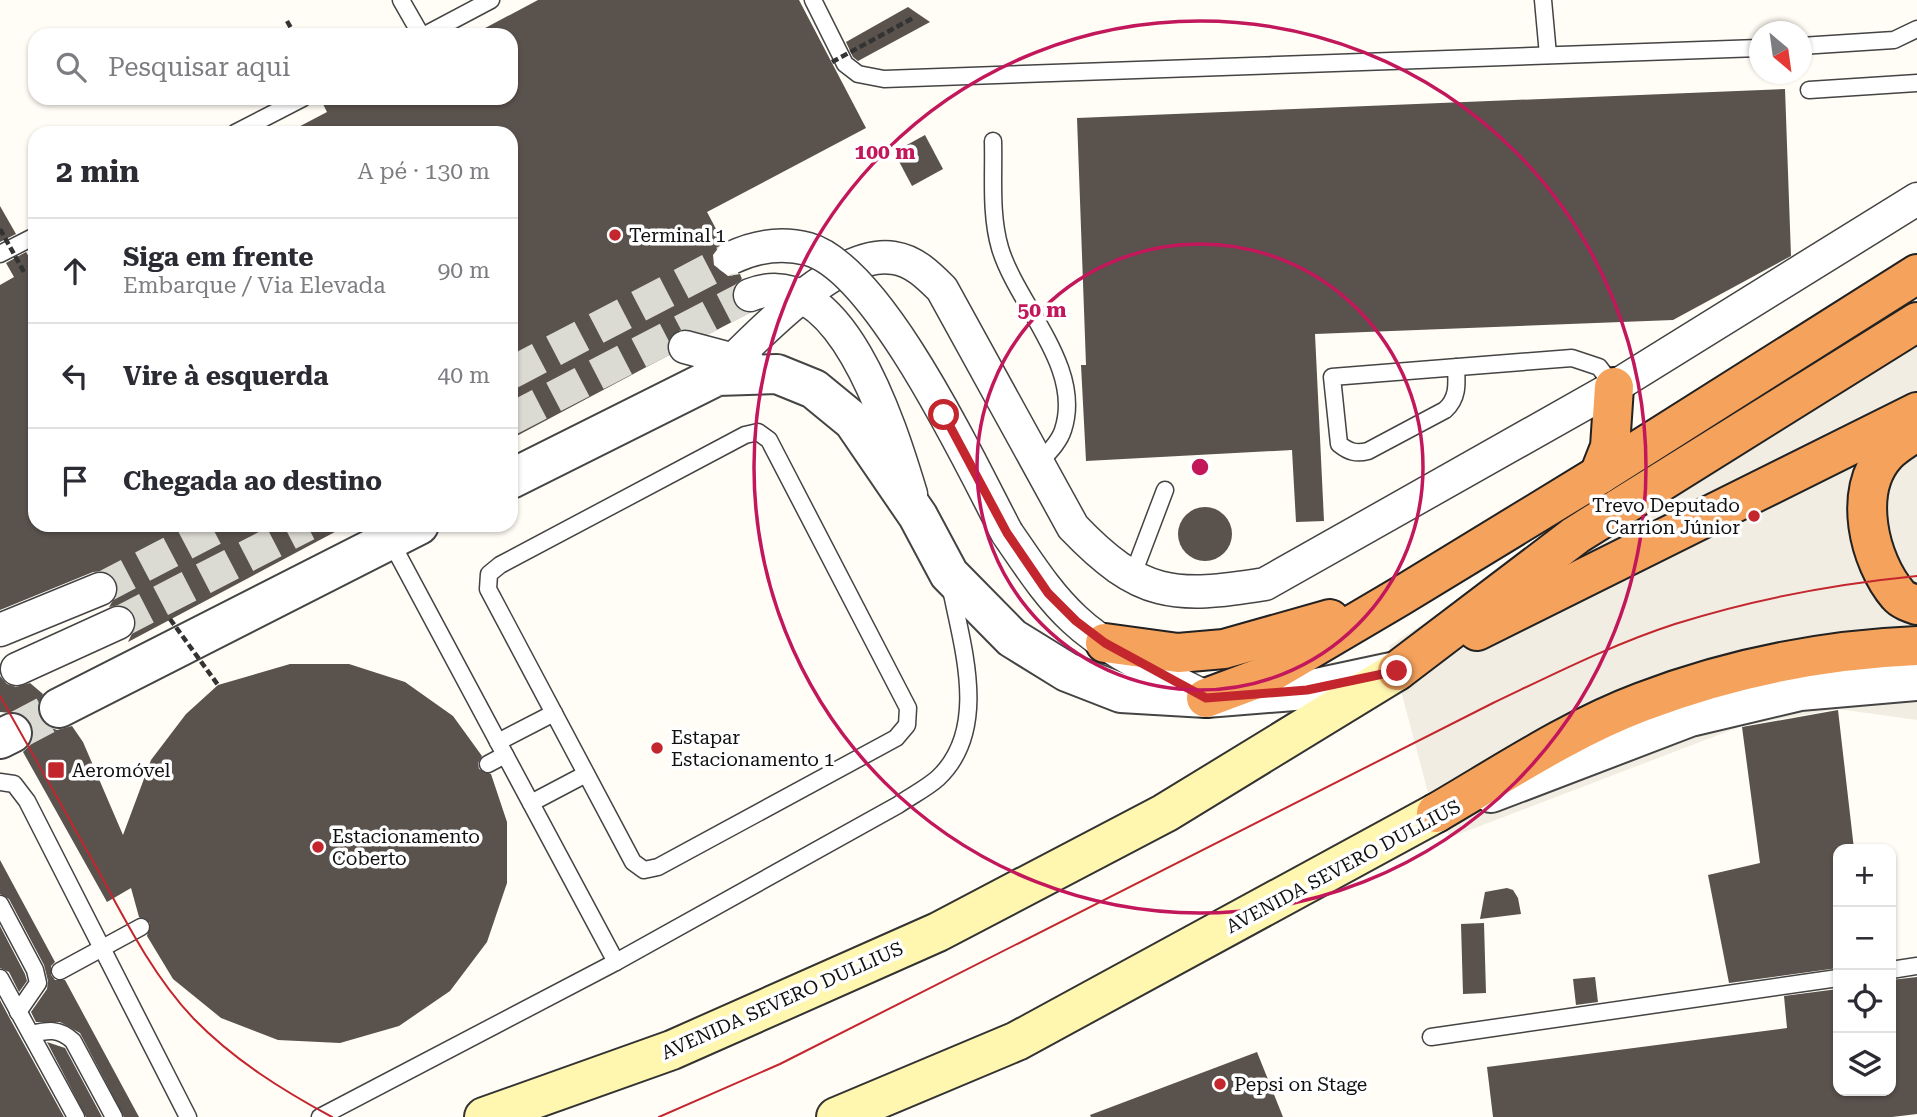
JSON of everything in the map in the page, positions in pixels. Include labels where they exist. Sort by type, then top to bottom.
[{"type":"highway","points":[[1206,698],[1265,676],[1399,597],[1599,475],[1917,274]]},
{"type":"highway","points":[[1397,671],[1576,535],[1917,322]]},
{"type":"highway","points":[[1599,475],[1610,447],[1614,387]]},
{"type":"highway","points":[[1397,671],[1917,412]]},
{"type":"highway","points":[[1917,431],[1886,454],[1873,476],[1869,501],[1872,550],[1899,597],[1917,606]]},
{"type":"highway","points":[[1105,643],[1178,653],[1224,649],[1273,638],[1399,597]]},
{"type":"highway","points":[[1436,813],[1558,742],[1640,703],[1746,668],[1851,649],[1917,646]]},
{"type":"main road","name":"AVENIDA SEVERO DULLIUS","points":[[484,1117],[672,1050],[939,932],[1165,813],[1397,671]]},
{"type":"main road","name":"AVENIDA SEVERO DULLIUS","points":[[836,1117],[1017,1041],[1436,813]]},
{"type":"street","points":[[518,475],[725,367],[804,295],[856,261],[893,257],[922,269],[942,289],[1073,527],[1100,555],[1132,577],[1165,591],[1208,593],[1265,584],[1614,387],[1917,199]]},
{"type":"street","points":[[731,258],[768,245],[809,249],[828,259],[845,274],[901,339],[1007,533],[1048,593],[1076,621],[1105,643],[1206,698]]},
{"type":"street","points":[[750,295],[768,288],[804,295],[844,337],[877,391],[918,516]]},
{"type":"street","points":[[685,347],[725,367],[777,374],[814,389],[853,421],[918,516],[949,574],[1012,639],[1067,672],[1121,692],[1206,698],[1307,690],[1397,671]]},
{"type":"street","points":[[58,708],[405,532]]},
{"type":"street","points":[[0,630],[100,589]]},
{"type":"street","points":[[17,669],[118,623]]},
{"type":"street","name":"AVENIDA SEVERO DULLIUS","points":[[1436,813],[1690,717],[1800,691],[1917,681]]},
{"type":"lane","points":[[401,0],[419,28]]},
{"type":"lane","points":[[437,28],[491,0]]},
{"type":"lane","points":[[813,0],[845,64],[858,74],[884,79],[1749,48]]},
{"type":"lane","points":[[1544,0],[1548,55]]},
{"type":"lane","points":[[1812,45],[1894,40],[1917,29]]},
{"type":"lane","points":[[1809,90],[1917,83]]},
{"type":"lane","points":[[249,126],[289,105]]},
{"type":"lane","points":[[993,141],[995,222],[1000,247],[1009,270],[1063,372],[1066,415],[1063,430],[1038,464]]},
{"type":"lane","points":[[0,254],[28,240]]},
{"type":"lane","points":[[1456,367],[1457,390],[1454,402],[1445,410],[1368,451],[1347,451],[1339,443],[1332,377],[1456,367],[1572,358],[1599,367],[1614,387]]},
{"type":"lane","points":[[758,432],[769,440],[908,708],[906,725],[897,738],[658,867],[644,870],[633,862],[554,713],[488,589],[489,574],[500,565],[745,435],[758,432]]},
{"type":"lane","points":[[1132,577],[1165,490]]},
{"type":"lane","points":[[405,532],[502,748],[617,962]]},
{"type":"lane","points":[[320,1117],[617,962],[898,805],[938,778],[960,749],[969,709],[964,654],[949,574]]},
{"type":"lane","points":[[488,764],[502,748],[554,713]]},
{"type":"lane","points":[[531,803],[586,775]]},
{"type":"lane","points":[[0,782],[14,784],[27,801],[188,1117]]},
{"type":"lane","points":[[0,904],[35,970],[38,983],[18,1012]]},
{"type":"lane","points":[[60,971],[141,927]]},
{"type":"lane","points":[[1896,969],[1917,966]]},
{"type":"lane","points":[[0,978],[76,1117]]},
{"type":"lane","points":[[1432,1037],[1833,979]]},
{"type":"lane","points":[[30,1034],[48,1030],[63,1031],[73,1041],[114,1117]]},
{"type":"path","points":[[832,62],[913,18]]},
{"type":"path","points":[[287,21],[291,28]]},
{"type":"path","points":[[0,229],[24,272]]},
{"type":"path","points":[[170,619],[218,685]]},
{"type":"shaded area","name":"Trevo Deputado Carrion Júnior","points":[[1917,304],[1917,720],[1838,709],[1742,726],[1451,837],[1434,815],[1389,646]]},
{"type":"building","name":"Terminal 1","points":[[538,0],[799,0],[866,128],[707,212],[723,242],[713,255],[714,265],[728,276],[740,274],[742,279],[733,287],[732,298],[736,307],[749,313],[709,334],[680,330],[668,342],[669,355],[518,435],[518,126],[300,126],[327,112],[324,105],[518,105],[518,28],[485,28]]},
{"type":"building","points":[[908,7],[930,22],[858,61],[853,57],[846,42]]},
{"type":"building","points":[[1785,89],[1791,256],[1673,320],[1315,334],[1324,521],[1296,522],[1292,450],[1086,461],[1081,365],[1086,365],[1077,118]]},
{"type":"building","points":[[925,135],[943,169],[912,186],[894,152]]},
{"type":"building","points":[[0,206],[16,234],[0,242]]},
{"type":"building","points":[[26,252],[28,255],[28,532],[335,532],[128,642],[136,625],[135,616],[120,605],[109,607],[118,592],[117,583],[112,575],[103,571],[93,572],[0,610],[0,285],[14,277],[6,263]]},
{"type":"building","points":[[1205,507],[1224,515],[1232,534],[1224,553],[1205,561],[1186,553],[1178,534],[1186,515]]},
{"type":"building","name":"Estacionamento Coberto","points":[[290,664],[349,664],[405,682],[453,716],[482,756],[478,763],[479,769],[491,774],[507,822],[507,883],[487,942],[450,991],[399,1026],[340,1043],[278,1040],[221,1018],[173,979],[147,936],[150,923],[139,917],[131,888],[107,902],[23,752],[31,744],[34,735],[31,723],[23,714],[0,712],[0,676],[7,684],[16,687],[30,683],[43,694],[37,706],[40,718],[48,727],[57,730],[72,726],[83,742],[123,835],[151,760],[186,714],[218,685]]},
{"type":"building","points":[[1838,710],[1853,844],[1833,844],[1833,969],[1729,983],[1708,875],[1760,863],[1742,727]]},
{"type":"building","points":[[0,860],[55,962],[51,966],[51,975],[55,980],[65,980],[139,1117],[124,1117],[80,1033],[60,1022],[36,1022],[31,1012],[47,989],[48,981],[44,965],[9,899],[0,894]]},
{"type":"building","points":[[1507,888],[1513,890],[1518,898],[1521,914],[1480,919],[1485,892]]},
{"type":"building","points":[[1484,923],[1486,993],[1463,994],[1461,924]]},
{"type":"building","points":[[0,926],[25,974],[27,981],[19,992],[9,972],[0,968]]},
{"type":"building","points":[[1595,977],[1598,1002],[1576,1005],[1573,979]]},
{"type":"building","points":[[1917,977],[1917,1114],[1892,1117],[1493,1117],[1487,1067],[1787,1028],[1784,996],[1833,990],[1833,1096],[1896,1096],[1896,979]]},
{"type":"building","points":[[0,1000],[9,1017],[64,1117],[0,1117]]},
{"type":"building","points":[[47,1042],[65,1048],[102,1117],[86,1117]]},
{"type":"building","name":"Pepsi on Stage","points":[[1257,1052],[1283,1117],[1090,1115]]},
{"type":"tunnel","points":[[518,369],[731,258]]},
{"type":"tunnel","points":[[518,415],[750,295]]},
{"type":"tunnel","points":[[100,589],[209,532]]},
{"type":"tunnel","points":[[118,623],[294,532]]},
{"type":"tunnel","points":[[12,733],[59,708]]},
{"type":"tram line","points":[[659,1117],[780,1064],[1493,703],[1606,650],[1675,624],[1735,607],[1825,588],[1917,576]]},
{"type":"tram line","points":[[0,696],[130,929],[153,967],[180,1003],[209,1034],[242,1061],[332,1117]]},
{"type":"place","name":"Terminal 1","points":[[615,235]]},
{"type":"place","name":"Trevo Deputado Carrion Júnior","points":[[1754,516]]},
{"type":"place","name":"Estapar Estacionamento 1","points":[[657,748]]},
{"type":"place","name":"Aeromóvel","points":[[56,770]]},
{"type":"place","name":"Estacionamento Coberto","points":[[318,847]]},
{"type":"place","name":"Pepsi on Stage","points":[[1220,1084]]},
{"type":"route","points":[[944,415],[1007,533],[1048,593],[1076,621],[1105,643],[1206,698],[1307,690],[1397,671]]}]
